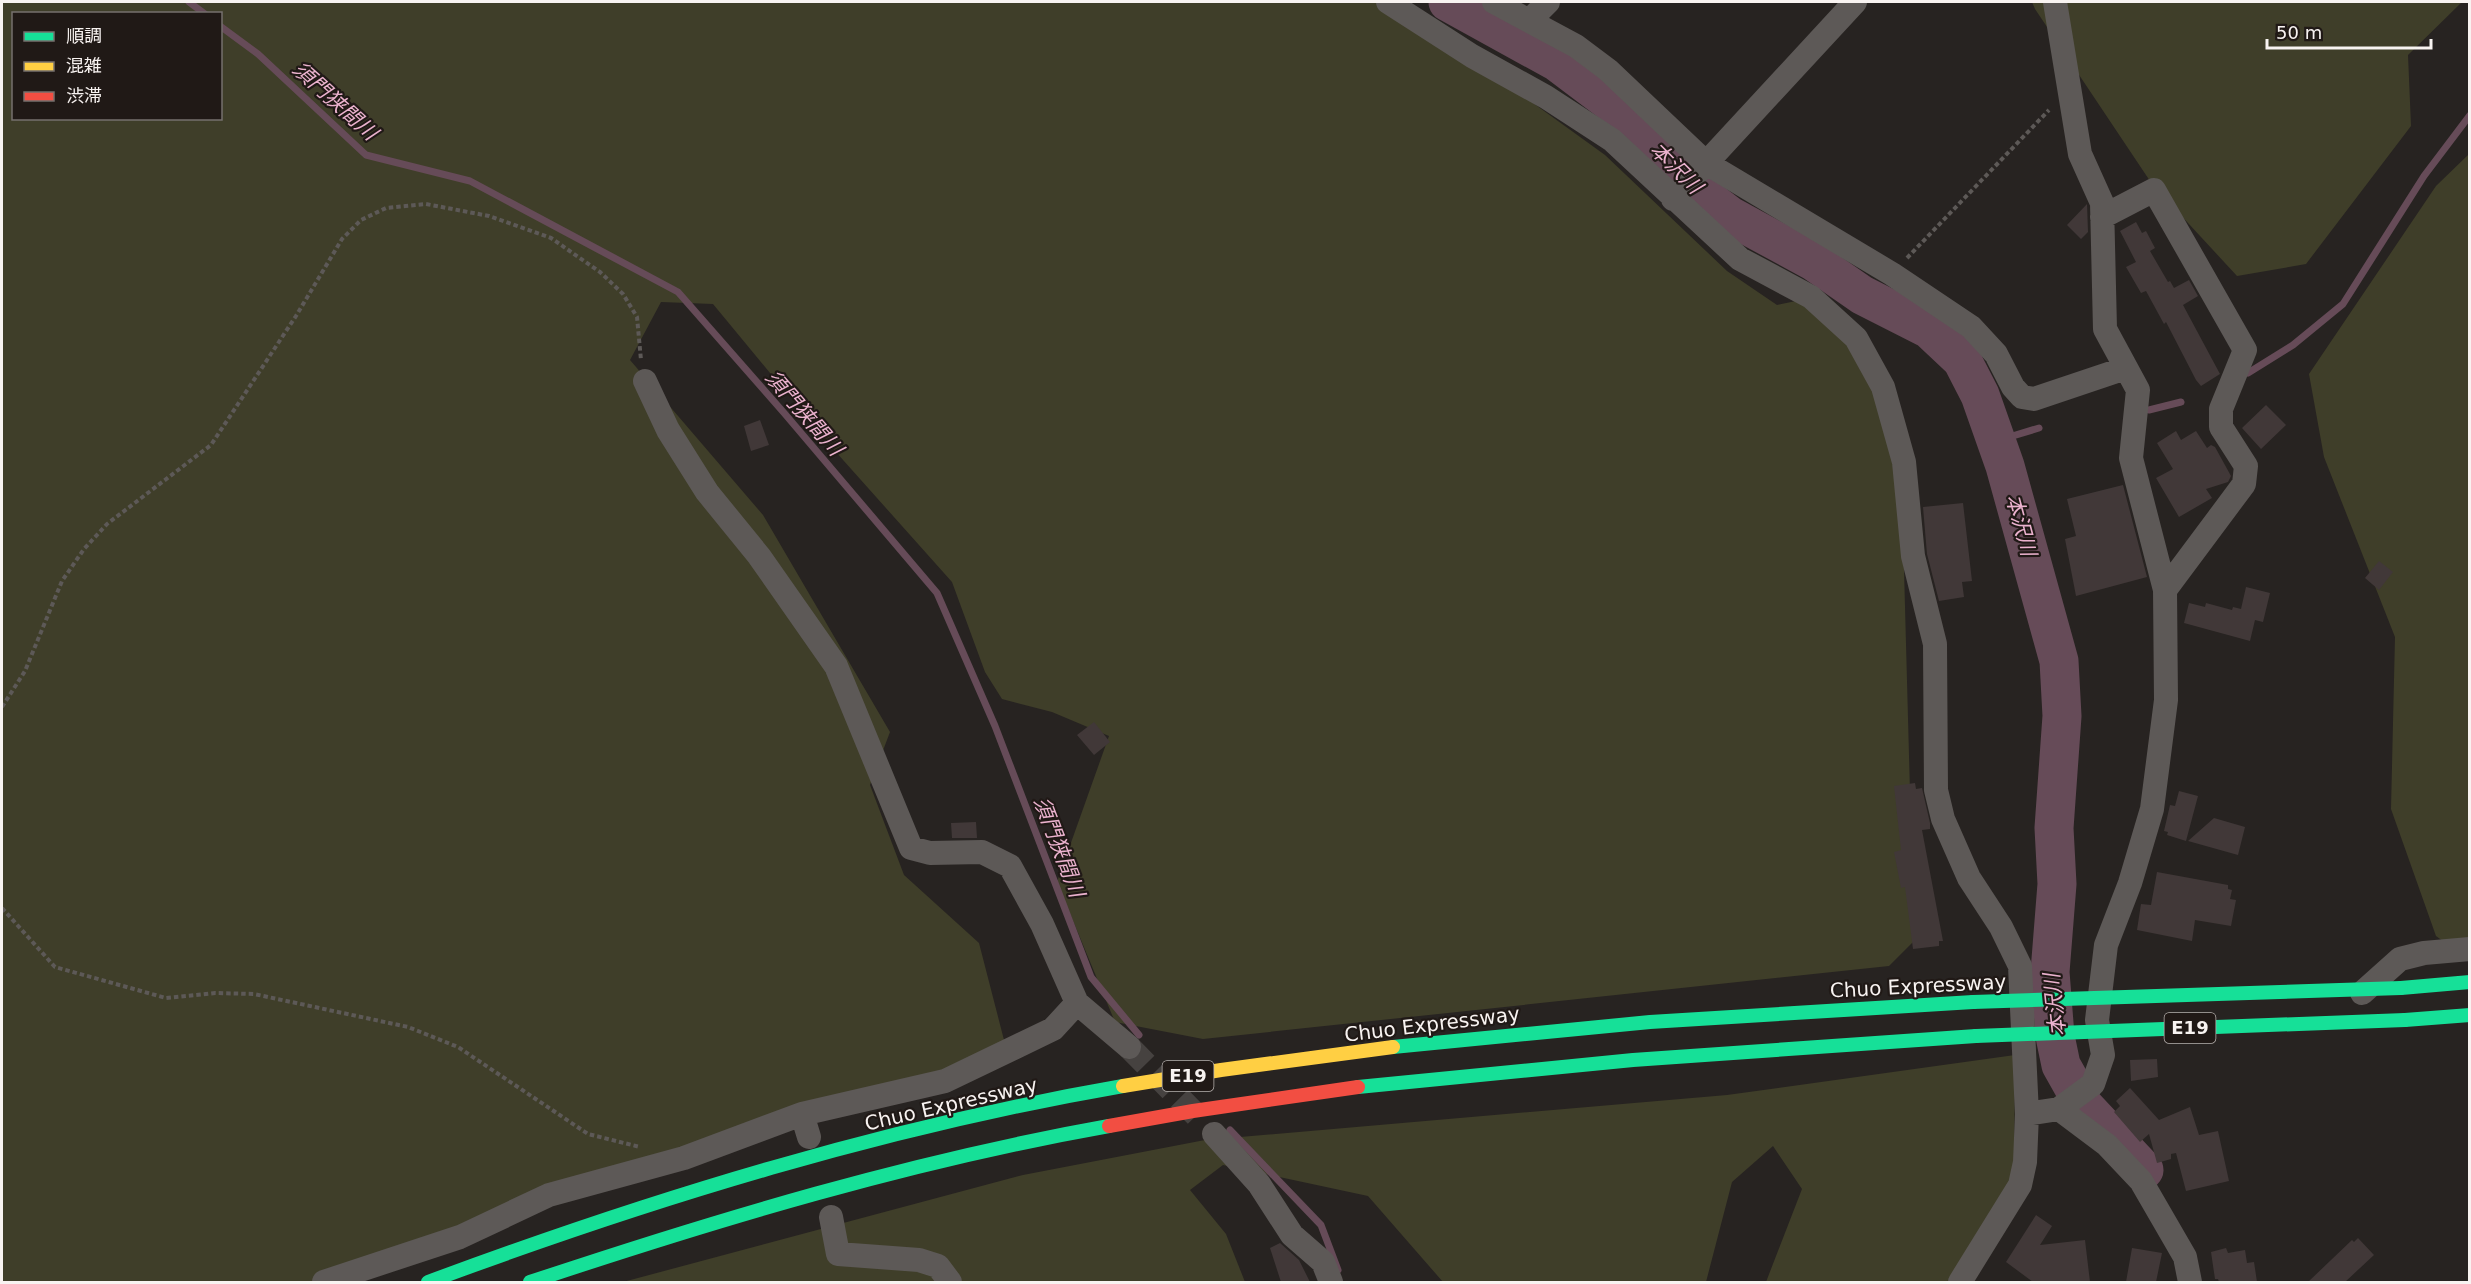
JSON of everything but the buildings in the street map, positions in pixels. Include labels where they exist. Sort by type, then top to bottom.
[{"type":"highway","name":"Chuo Expressway","points":[[428,1282],[606,1219],[729,1179],[985,1114],[1114,1088],[1280,1061],[1489,1036],[1732,1014],[1973,1002],[2401,988],[2469,982]]},
{"type":"highway","name":"E19","points":[[530,1282],[741,1214],[971,1155],[1124,1123],[1287,1096],[1497,1070],[1976,1036],[2405,1020],[2469,1015]]},
{"type":"street","points":[[1388,2],[1472,56],[1546,97],[1612,140],[1740,259],[1811,297],[1856,338],[1883,387],[1904,462],[1913,556],[1935,644],[1936,790],[1943,819],[1969,878],[2001,927],[2020,966],[2027,1113],[2025,1162],[2020,1185],[1969,1272],[1960,1282]]},
{"type":"street","points":[[1494,2],[1576,46],[1608,70],[1706,163],[1892,274],[1985,339],[1996,354],[2013,387],[2022,397],[2034,399],[2126,368]]},
{"type":"street","points":[[1530,20],[1548,2]]},
{"type":"street","points":[[1673,199],[1855,2]]},
{"type":"street","points":[[2027,1113],[2072,1099],[2093,1084],[2103,1055],[2097,1020],[2106,945],[2130,883],[2152,809],[2166,700],[2165,590],[2131,459],[2138,390],[2105,329],[2102,202],[2080,154],[2055,2]]},
{"type":"street","points":[[2102,217],[2154,190],[2245,350],[2221,409],[2221,427],[2246,466],[2244,484],[2165,590]]},
{"type":"street","points":[[645,381],[668,430],[707,492],[759,556],[836,666],[911,848],[930,853],[982,852],[1010,866],[1042,924],[1077,1003],[1129,1047]]},
{"type":"street","points":[[2097,1020],[2352,1002],[2400,959],[2424,953],[2469,949]]},
{"type":"street","points":[[324,1282],[460,1237],[549,1196],[684,1158],[802,1114],[945,1081],[1053,1029],[1077,1003]]},
{"type":"street","points":[[2072,1099],[2107,1145],[2141,1181],[2185,1257],[2190,1282]]},
{"type":"street","points":[[802,1114],[809,1137]]},
{"type":"street","points":[[1214,1134],[1259,1184],[1292,1235],[1323,1262],[1331,1282]]},
{"type":"street","points":[[831,1217],[838,1254],[919,1260],[938,1266],[950,1282]]},
{"type":"path","points":[[1892,274],[2069,89]]},
{"type":"path","points":[[2,707],[26,671],[62,581],[84,549],[107,524],[211,445],[296,316],[342,238],[361,220],[386,208],[426,204],[489,216],[551,238],[600,272],[623,294],[637,317],[638,346],[645,381]]},
{"type":"path","points":[[2,908],[55,967],[166,998],[215,993],[254,994],[408,1027],[458,1047],[588,1134],[641,1147]]},
{"type":"shaded area","points":[[2,2],[1393,2],[1605,155],[1727,271],[1777,305],[1815,297],[1861,337],[1901,458],[1914,941],[1889,966],[1203,1039],[1115,1022],[1057,882],[1109,736],[1052,712],[1002,699],[985,672],[952,582],[827,442],[713,304],[661,302],[630,360],[763,515],[890,732],[870,785],[904,875],[979,943],[1004,1040],[953,1072],[319,1282],[2,1282]]},
{"type":"shaded area","points":[[2032,2],[2462,2],[2408,55],[2411,126],[2306,264],[2237,276],[2152,184]]},
{"type":"shaded area","points":[[2469,154],[2469,948],[2455,950],[2436,936],[2391,809],[2395,637],[2324,457],[2309,374],[2436,186]]},
{"type":"shaded area","points":[[2015,1055],[2014,1184],[1947,1282],[1766,1282],[1802,1189],[1773,1146],[1732,1182],[1706,1282],[1443,1282],[1368,1196],[1223,1165],[1190,1190],[1226,1234],[1245,1282],[623,1282],[1023,1175],[1205,1140],[1727,1095]]},
{"type":"waterway","name":"須門狭間川","points":[[189,2],[202,12]]},
{"type":"waterway","name":"本沢川","points":[[1448,2],[1557,62],[1614,105],[1700,193],[1730,216],[1813,261],[1862,295],[1929,329],[1962,360],[1980,395],[2005,466],[2059,661],[2062,716],[2054,828],[2057,884],[2050,972],[2055,1036],[2061,1065],[2084,1106],[2144,1170]]},
{"type":"waterway","name":"須門狭間川","points":[[222,27],[258,54],[366,155],[470,181],[678,292],[937,593],[995,726],[1091,977],[1139,1035]]},
{"type":"waterway","points":[[2248,373],[2293,345],[2343,304],[2424,176],[2470,115]]},
{"type":"waterway","points":[[2149,410],[2181,402]]},
{"type":"waterway","points":[[1996,441],[2039,428]]},
{"type":"waterway","name":"須門狭間川","points":[[1230,1130],[1321,1225],[1338,1270]]},
{"type":"tunnel","points":[[1129,1047],[1200,1119]]},
{"type":"traffic: fast","points":[[2401,988],[2470,982]]},
{"type":"traffic: fast","points":[[1973,1002],[2401,988]]},
{"type":"traffic: fast","points":[[1393,1047],[1650,1022],[1973,1002]]},
{"type":"traffic: fast","points":[[2405,1020],[2470,1015]]},
{"type":"traffic: fast","points":[[1976,1036],[2405,1020]]},
{"type":"traffic: fast","points":[[1358,1087],[1633,1060],[1976,1036]]},
{"type":"traffic: fast","points":[[428,1282],[599,1222],[771,1168],[946,1122],[1123,1086]]},
{"type":"traffic: fast","points":[[530,1282],[744,1214],[889,1174],[1035,1140],[1109,1126]]},
{"type":"traffic: slow","points":[[1123,1086],[1221,1070],[1393,1047]]},
{"type":"traffic: jam","points":[[1109,1126],[1193,1111],[1358,1087]]}]
